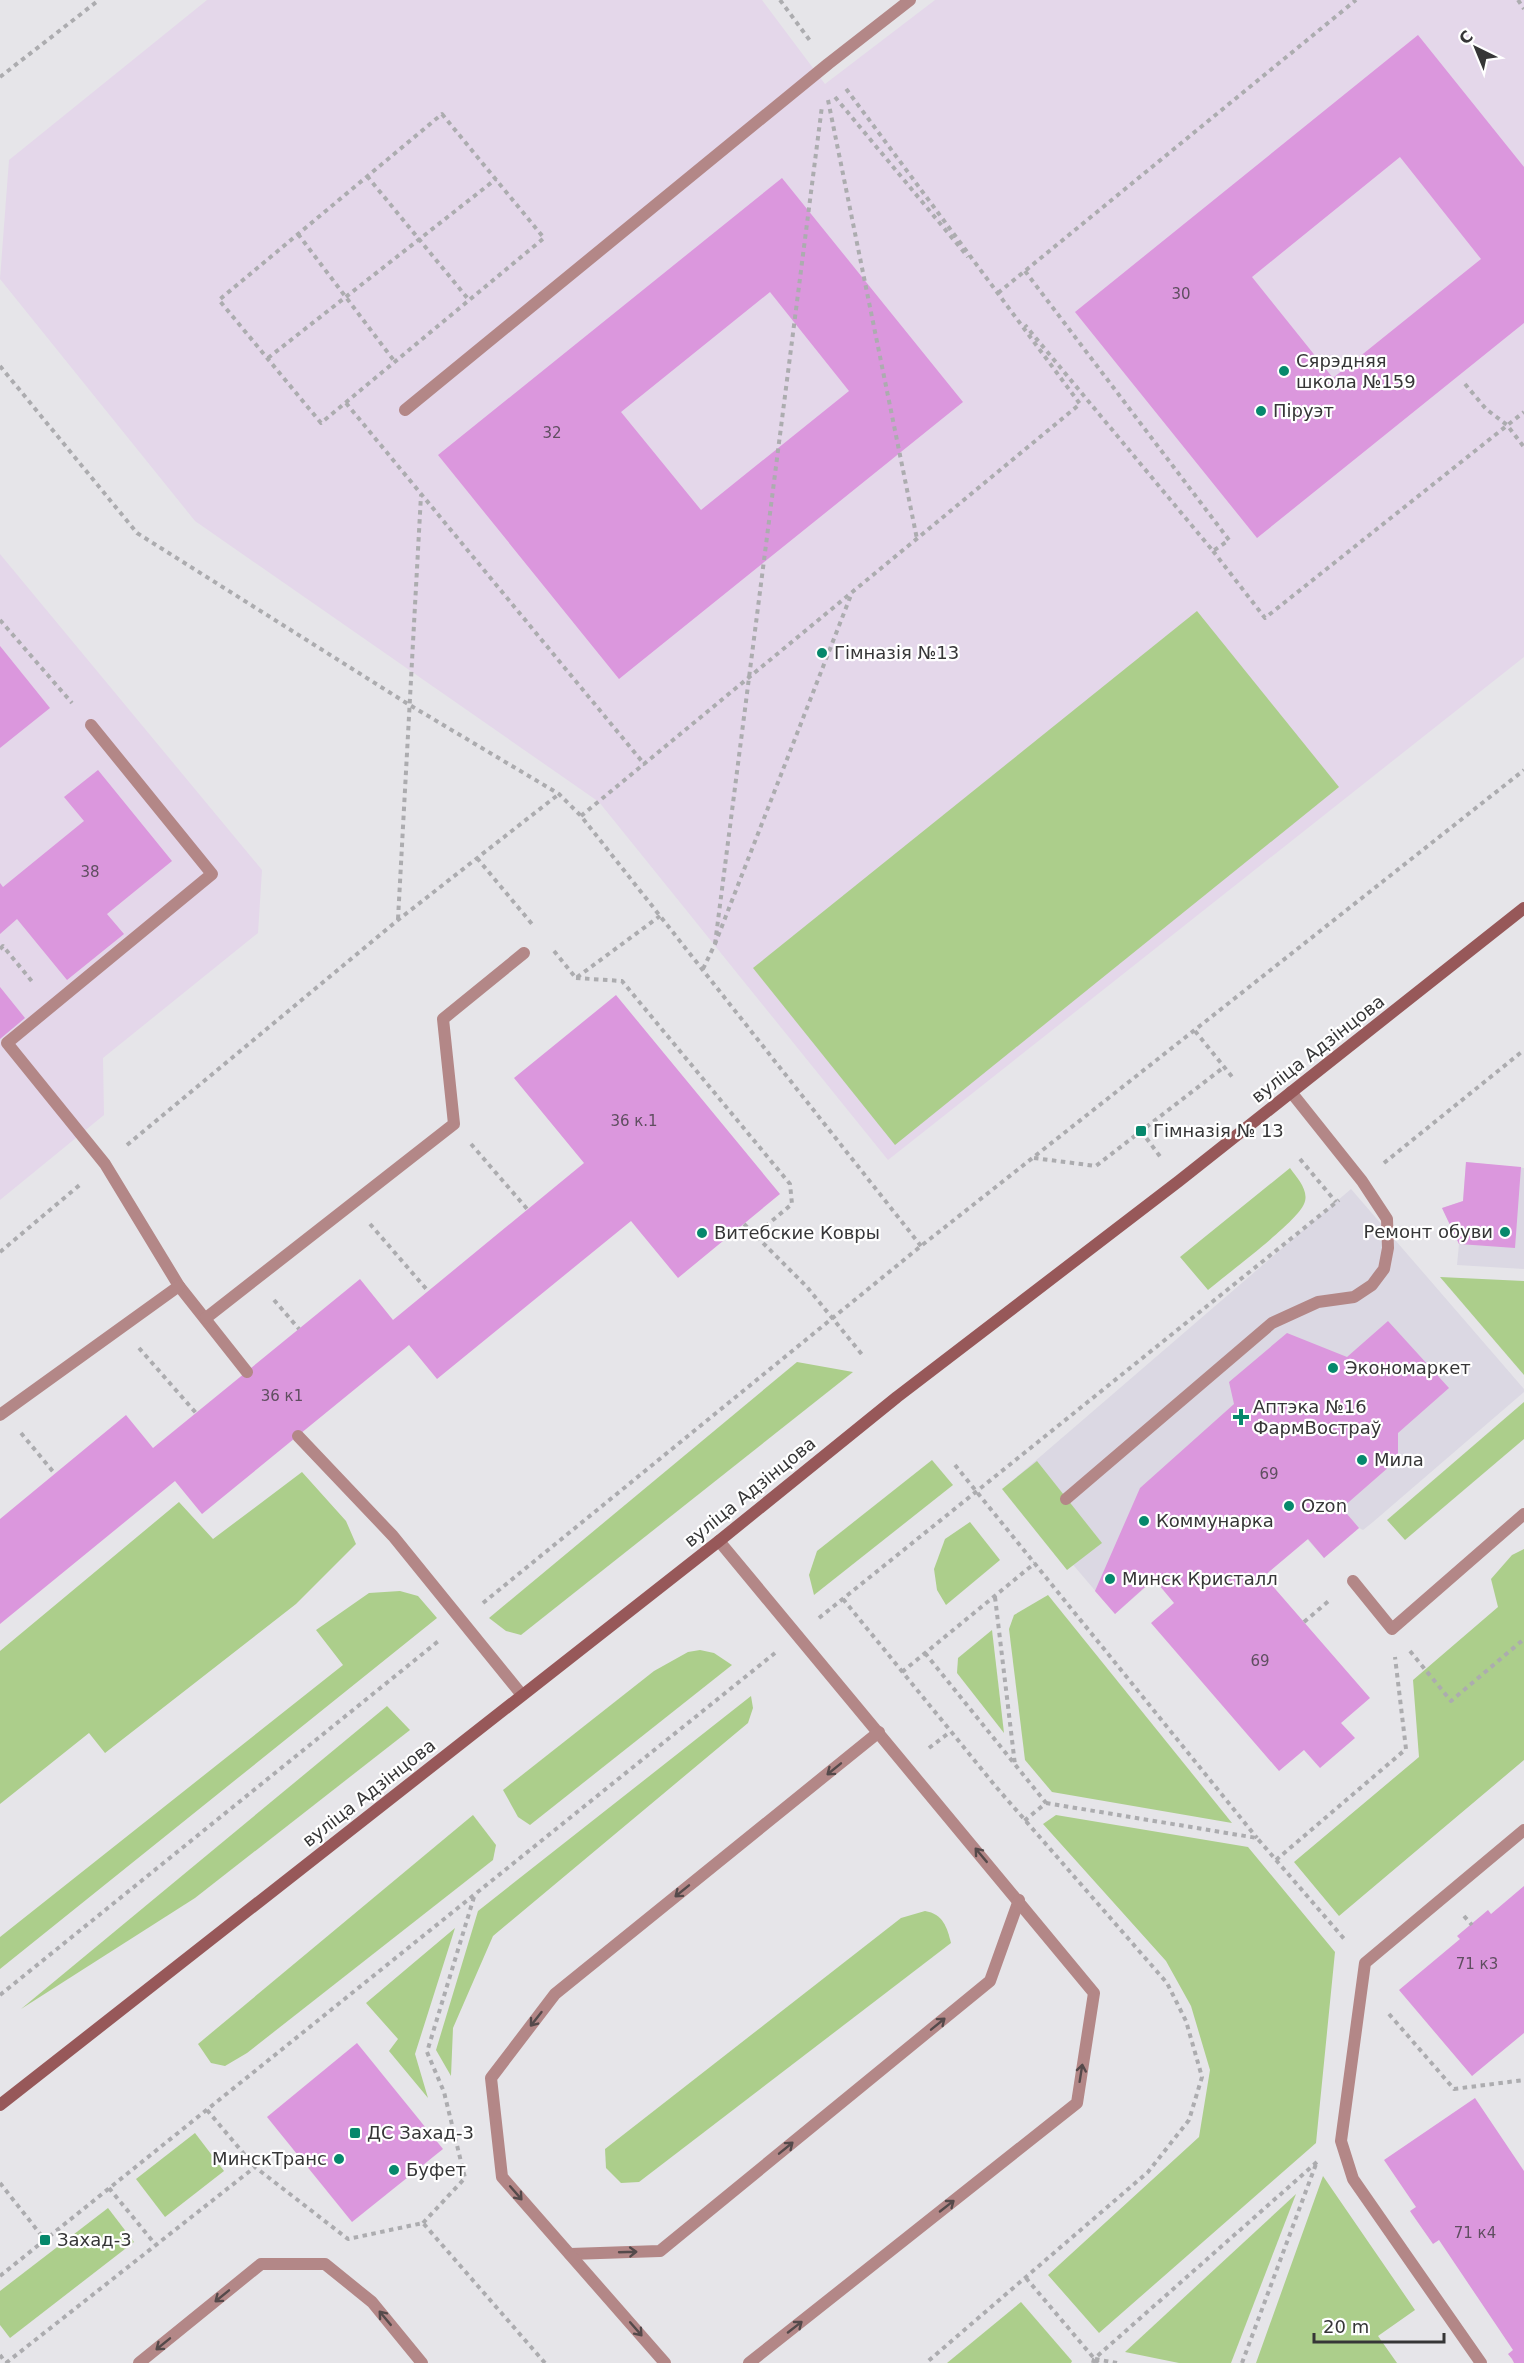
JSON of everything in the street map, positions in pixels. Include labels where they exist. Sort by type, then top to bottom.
[{"type":"main road","name":"вуліца Адзінцова","points":[[0,2105],[719,1541],[897,1397],[1179,1181],[1524,908]]},
{"type":"lane","points":[[405,410],[828,64],[910,0]]},
{"type":"lane","points":[[91,725],[212,874],[7,1043],[105,1164],[179,1286],[247,1372]]},
{"type":"lane","points":[[206,1318],[454,1124],[443,1019],[524,953]]},
{"type":"lane","points":[[1066,1498],[1272,1323],[1318,1302],[1354,1297],[1372,1285],[1384,1269],[1389,1248],[1387,1219],[1362,1181],[1291,1092]]},
{"type":"lane","points":[[2,1414],[179,1286]]},
{"type":"lane","points":[[298,1436],[393,1536],[522,1695]]},
{"type":"lane","points":[[1353,1581],[1392,1629],[1524,1514]]},
{"type":"lane","points":[[719,1541],[1094,1993],[1077,2103],[749,2363]]},
{"type":"lane","points":[[665,2363],[502,2177],[490,2078],[555,1994],[879,1732]]},
{"type":"lane","points":[[1481,2363],[1353,2180],[1341,2141],[1365,1963],[1524,1830]]},
{"type":"lane","points":[[570,2254],[660,2251],[990,1981],[1019,1900]]},
{"type":"lane","points":[[139,2363],[261,2265],[325,2264],[372,2302],[422,2363]]},
{"type":"path","points":[[0,77],[99,0]]},
{"type":"path","points":[[581,816],[1080,404],[780,0]]},
{"type":"path","points":[[998,293],[1356,0]]},
{"type":"path","points":[[1518,0],[1524,9]]},
{"type":"path","points":[[832,94],[1213,551],[1265,618],[1524,412]]},
{"type":"path","points":[[715,944],[825,96],[917,540]]},
{"type":"path","points":[[442,114],[496,179],[544,238],[321,423],[219,300],[442,114]]},
{"type":"path","points":[[367,176],[470,300]]},
{"type":"path","points":[[268,358],[496,179]]},
{"type":"path","points":[[298,234],[395,362]]},
{"type":"path","points":[[1024,271],[1228,540],[1213,551]]},
{"type":"path","points":[[0,366],[137,533],[408,704],[559,794],[581,816],[921,1245]]},
{"type":"path","points":[[1465,384],[1486,409],[1507,426],[1524,447]]},
{"type":"path","points":[[346,403],[645,765]]},
{"type":"path","points":[[398,920],[421,494]]},
{"type":"path","points":[[703,969],[715,944],[851,594]]},
{"type":"path","points":[[0,620],[91,725]]},
{"type":"path","points":[[0,1995],[393,1679],[830,1318],[1524,770]]},
{"type":"path","points":[[0,1252],[398,920],[559,794]]},
{"type":"path","points":[[477,858],[533,927]]},
{"type":"path","points":[[576,978],[660,916]]},
{"type":"path","points":[[548,944],[576,978],[622,981],[790,1184],[792,1204],[755,1235]]},
{"type":"path","points":[[0,949],[3,946],[51,1006]]},
{"type":"path","points":[[1195,1030],[1234,1079]]},
{"type":"path","points":[[0,2276],[1524,1050]]},
{"type":"path","points":[[1033,1158],[1096,1166],[1224,1067]]},
{"type":"path","points":[[454,1124],[528,1210]]},
{"type":"path","points":[[1300,1159],[1336,1202]]},
{"type":"path","points":[[352,1204],[428,1291]]},
{"type":"path","points":[[744,1224],[807,1287],[864,1357]]},
{"type":"path","points":[[257,1279],[299,1329]]},
{"type":"path","points":[[121,1328],[196,1413]]},
{"type":"path","points":[[2,1414],[55,1474]]},
{"type":"path","points":[[956,1465],[1257,1838],[1341,1936]]},
{"type":"path","points":[[902,1672],[1035,1563]]},
{"type":"path","points":[[994,1596],[1015,1765]]},
{"type":"path","points":[[843,1599],[1024,1821],[1167,1983],[1186,2021],[1202,2077],[1189,2120],[1148,2172],[926,2363]]},
{"type":"path","points":[[1392,1629],[1451,1701],[1524,1639]]},
{"type":"path","points":[[1276,1860],[1406,1749],[1392,1629]]},
{"type":"path","points":[[924,1653],[1046,1803],[1257,1838]]},
{"type":"path","points":[[1024,1821],[1046,1803]]},
{"type":"path","points":[[207,2110],[255,2167],[348,2239],[423,2223],[465,2178],[444,2092],[427,2052],[474,1895]]},
{"type":"path","points":[[1387,2013],[1454,2089],[1524,2080]]},
{"type":"path","points":[[1094,2361],[1341,2141]]},
{"type":"path","points":[[1242,2363],[1317,2162]]},
{"type":"path","points":[[0,2355],[6,2363],[255,2167]]},
{"type":"path","points":[[0,2183],[45,2240]]},
{"type":"path","points":[[109,2188],[155,2244]]},
{"type":"path","points":[[423,2223],[545,2363]]},
{"type":"path","points":[[1026,2278],[1098,2363]]},
{"type":"path","points":[[1094,2361],[1117,2363]]},
{"type":"shaded area","name":"Гімназія №13","points":[[207,0],[762,0],[825,84],[935,0],[1524,0],[1524,657],[888,1160],[599,802],[195,521],[0,279],[9,160]]},
{"type":"shaded area","points":[[0,554],[262,870],[258,933],[103,1058],[104,1115],[0,1200]]},
{"type":"shaded area","points":[[1466,1162],[1524,1168],[1524,1269],[1457,1265],[1459,1244],[1442,1208],[1463,1201]]},
{"type":"shaded area","points":[[1351,1189],[1524,1389],[1524,1392],[1373,1522],[1363,1530],[1359,1528],[1324,1558],[1307,1539],[1264,1576],[1187,1551],[1115,1614],[1006,1486]]},
{"type":"green space","points":[[1197,611],[1339,787],[895,1145],[753,968]]},
{"type":"green space","points":[[1290,1168],[1302,1185],[1305,1194],[1304,1204],[1275,1235],[1208,1290],[1180,1257]]},
{"type":"green space","points":[[1440,1277],[1524,1281],[1524,1375]]},
{"type":"green space","points":[[797,1362],[853,1372],[521,1635],[506,1631],[489,1618]]},
{"type":"green space","points":[[1524,1402],[1524,1439],[1405,1540],[1387,1520]]},
{"type":"green space","points":[[932,1460],[953,1485],[814,1595],[809,1575],[817,1551]]},
{"type":"green space","points":[[1037,1461],[1102,1543],[1067,1570],[1002,1489]]},
{"type":"green space","points":[[302,1472],[346,1521],[356,1544],[296,1604],[105,1753],[89,1733],[0,1804],[0,1651],[179,1502],[213,1539]]},
{"type":"green space","points":[[970,1522],[1000,1560],[946,1605],[937,1590],[934,1569],[945,1539]]},
{"type":"green space","points":[[1524,1549],[1524,1760],[1339,1916],[1294,1862],[1419,1757],[1413,1680],[1498,1607],[1491,1579],[1512,1555]]},
{"type":"green space","points":[[400,1591],[418,1596],[437,1618],[0,1969],[0,1937],[343,1665],[316,1630],[369,1593]]},
{"type":"green space","points":[[1048,1595],[1232,1823],[1052,1792],[1025,1760],[1009,1629],[1014,1615]]},
{"type":"green space","points":[[992,1630],[1004,1733],[957,1673],[958,1658]]},
{"type":"green space","points":[[700,1650],[714,1653],[732,1665],[530,1825],[518,1817],[503,1790],[654,1671],[688,1652]]},
{"type":"green space","points":[[751,1696],[753,1708],[748,1723],[493,1936],[453,2028],[451,2076],[436,2050],[478,1911]]},
{"type":"green space","points":[[387,1706],[410,1730],[195,1898],[21,2009]]},
{"type":"green space","points":[[473,1815],[496,1845],[493,1860],[247,2053],[225,2066],[211,2063],[198,2044]]},
{"type":"green space","points":[[1056,1815],[1248,1847],[1335,1952],[1316,2143],[1099,2333],[1048,2275],[1199,2137],[1210,2070],[1191,2006],[1166,1961],[1043,1824]]},
{"type":"green space","points":[[925,1911],[940,1918],[946,1927],[951,1943],[639,2182],[621,2183],[606,2168],[605,2149],[901,1918]]},
{"type":"green space","points":[[455,1928],[415,2054],[428,2098],[389,2051],[398,2039],[366,2003]]},
{"type":"green space","points":[[195,2133],[224,2171],[165,2217],[136,2179]]},
{"type":"green space","points":[[1323,2176],[1415,2310],[1378,2336],[1397,2363],[1256,2363]]},
{"type":"green space","points":[[1296,2194],[1231,2363],[1179,2363],[1125,2352]]},
{"type":"green space","points":[[108,2208],[134,2242],[10,2338],[0,2325],[0,2291]]},
{"type":"green space","points":[[1021,2302],[1072,2361],[1071,2363],[947,2363]]},
{"type":"building","points":[[1418,35],[1524,167],[1524,323],[1257,538],[1075,312]],"holes":[[[1400,157],[1481,259],[1333,378],[1252,277]]]},
{"type":"building","points":[[782,178],[963,402],[619,679],[438,455]],"holes":[[[770,292],[849,391],[701,510],[621,412]]]},
{"type":"building","points":[[0,646],[50,708],[0,748]]},
{"type":"building","points":[[98,770],[172,861],[107,914],[124,934],[67,980],[17,919],[0,934],[0,883],[3,887],[84,821],[64,797]]},
{"type":"building","points":[[0,987],[25,1018],[0,1039]]},
{"type":"building","points":[[616,995],[780,1194],[678,1278],[631,1221],[437,1379],[409,1345],[202,1514],[175,1481],[0,1624],[0,1519],[126,1415],[153,1448],[360,1279],[393,1320],[584,1163],[514,1078]]},
{"type":"building","points":[[1466,1162],[1521,1167],[1515,1248],[1459,1244],[1442,1208],[1463,1201]]},
{"type":"building","points":[[1388,1321],[1449,1388],[1398,1433],[1398,1459],[1342,1508],[1359,1528],[1324,1558],[1308,1539],[1264,1576],[1370,1698],[1341,1723],[1355,1738],[1320,1768],[1304,1750],[1279,1771],[1151,1623],[1174,1603],[1154,1579],[1115,1614],[1095,1591],[1140,1488],[1234,1404],[1229,1382],[1287,1333],[1347,1357]]},
{"type":"building","points":[[1524,1886],[1524,2033],[1472,2076],[1399,1990],[1460,1939],[1457,1936],[1488,1910],[1491,1914]]},
{"type":"building","name":"ДС Захад-3","points":[[357,2043],[443,2149],[352,2222],[267,2117]]},
{"type":"building","points":[[1475,2098],[1524,2171],[1524,2363],[1514,2363],[1508,2354],[1513,2350],[1439,2240],[1433,2244],[1412,2214],[1410,2211],[1416,2207],[1384,2160]]},
{"type":"place","name":"Сярэдняя школа №159","points":[[1284,371]]},
{"type":"place","name":"Піруэт","points":[[1261,411]]},
{"type":"place","name":"Гімназія №13","points":[[822,653]]},
{"type":"place","name":"Гімназія № 13","points":[[1141,1131]]},
{"type":"place","name":"Ремонт обуви","points":[[1505,1232]]},
{"type":"place","name":"Витебские Ковры","points":[[702,1233]]},
{"type":"place","name":"Экономаркет","points":[[1333,1368]]},
{"type":"place","name":"Аптэка №16 ФармВостраў","points":[[1241,1417]]},
{"type":"place","name":"Мила","points":[[1362,1460]]},
{"type":"place","name":"Ozon","points":[[1289,1506]]},
{"type":"place","name":"Коммунарка","points":[[1144,1521]]},
{"type":"place","name":"Минск Кристалл","points":[[1110,1579]]},
{"type":"place","name":"ДС Захад-3","points":[[355,2133]]},
{"type":"place","name":"МинскТранс","points":[[339,2159]]},
{"type":"place","name":"Буфет","points":[[394,2170]]},
{"type":"place","name":"Захад-3","points":[[45,2240]]}]
